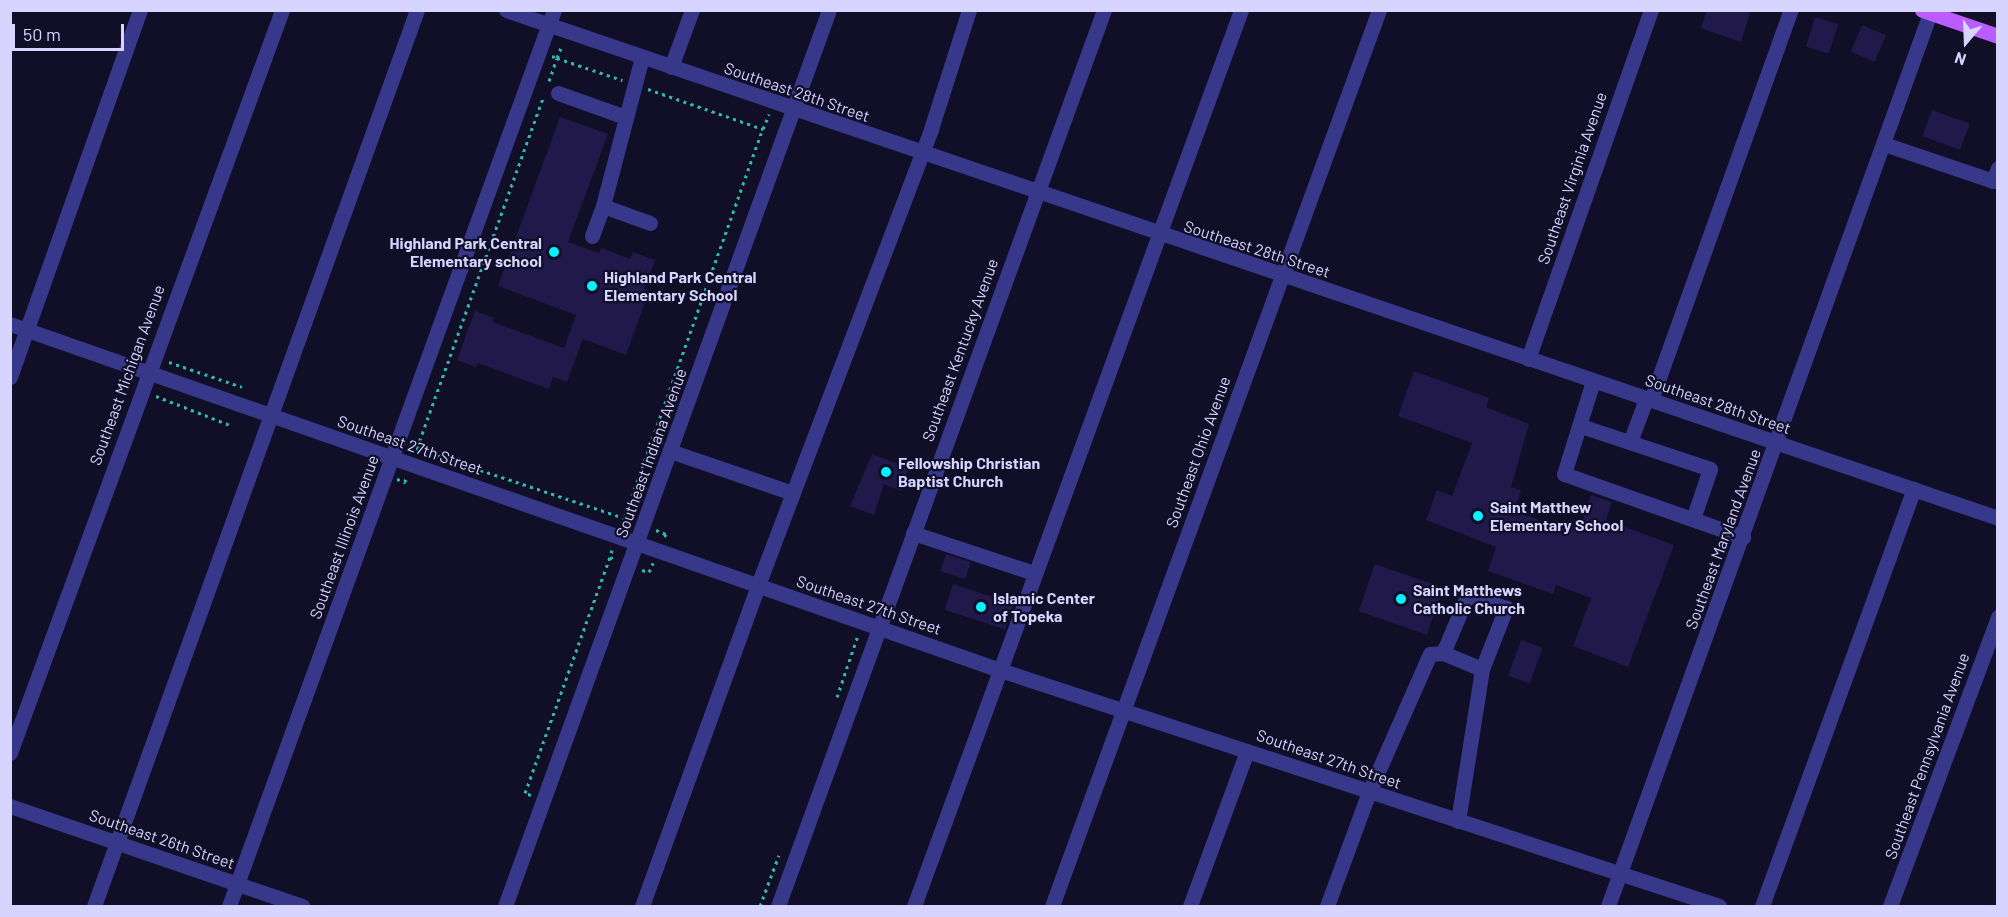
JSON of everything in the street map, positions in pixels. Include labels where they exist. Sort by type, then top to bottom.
[{"type":"main road","points":[[1926,12],[1998,36]]},
{"type":"street","points":[[10,377],[140,10]]},
{"type":"street","name":"Southeast Michigan Avenue","points":[[10,753],[147,372],[282,10]]},
{"type":"street","points":[[94,906],[417,10]]},
{"type":"street","name":"Southeast 28th Street","points":[[506,10],[551,18],[642,57],[774,103],[1998,518]]},
{"type":"street","points":[[671,67],[692,10]]},
{"type":"street","name":"Southeast Indiana Avenue","points":[[505,906],[829,10]]},
{"type":"street","points":[[642,906],[758,585],[921,153],[969,10]]},
{"type":"street","name":"Southeast Kentucky Avenue","points":[[778,906],[1104,10]]},
{"type":"street","points":[[914,906],[997,669],[1161,236],[1241,10]]},
{"type":"street","name":"Southeast Ohio Avenue","points":[[1052,906],[1280,276],[1379,10]]},
{"type":"street","name":"Southeast Virginia Avenue","points":[[1528,358],[1651,10]]},
{"type":"street","points":[[1630,442],[1648,399],[1791,10]]},
{"type":"street","name":"Southeast Maryland Avenue","points":[[1608,906],[1778,443],[1884,144],[1926,12]]},
{"type":"street","name":"Southeast Illinois Avenue","points":[[229,906],[551,18]]},
{"type":"street","points":[[592,236],[603,206],[642,57]]},
{"type":"street","points":[[558,93],[625,117]]},
{"type":"street","points":[[1884,144],[1993,181],[1998,168]]},
{"type":"street","points":[[603,206],[650,223]]},
{"type":"street","name":"Southeast 27th Street","points":[[10,324],[997,669],[1719,906]]},
{"type":"street","points":[[1593,381],[1581,426],[1564,474],[1743,537]]},
{"type":"street","points":[[1581,426],[1710,469],[1693,519]]},
{"type":"street","points":[[670,452],[793,494]]},
{"type":"street","points":[[1762,906],[1914,489]]},
{"type":"street","points":[[913,533],[1034,573]]},
{"type":"street","points":[[1443,653],[1468,594],[1506,608],[1482,669],[1458,821]]},
{"type":"street","name":"Southeast Pennsylvania Avenue","points":[[1890,906],[1998,618]]},
{"type":"street","points":[[1327,906],[1369,792],[1430,654],[1443,653],[1482,669]]},
{"type":"street","points":[[1190,906],[1246,751]]},
{"type":"street","name":"Southeast 26th Street","points":[[10,806],[302,906]]},
{"type":"path","points":[[386,476],[405,482],[557,58],[763,129],[774,103]]},
{"type":"path","points":[[624,518],[761,133]]},
{"type":"path","points":[[544,799],[525,793],[610,557]]},
{"type":"building","points":[[1707,10],[1751,10],[1741,42],[1701,28]]},
{"type":"building","points":[[1815,17],[1838,24],[1829,54],[1806,47]]},
{"type":"building","points":[[1862,25],[1886,35],[1875,62],[1851,52]]},
{"type":"building","points":[[1932,110],[1970,124],[1960,150],[1922,136]]},
{"type":"building","name":"Highland Park Central Elementary school","points":[[560,117],[608,134],[568,242],[599,253],[601,248],[630,259],[633,252],[655,260],[644,289],[649,291],[626,355],[583,339],[567,382],[553,377],[549,389],[478,363],[476,367],[457,360],[475,311],[494,318],[493,322],[564,348],[576,315],[498,286]]},
{"type":"building","name":"Saint Matthew Elementary School","points":[[1414,371],[1489,398],[1486,407],[1529,424],[1511,487],[1521,490],[1514,511],[1562,528],[1565,522],[1580,527],[1591,495],[1612,502],[1606,520],[1674,545],[1628,667],[1573,646],[1591,598],[1556,585],[1553,594],[1488,571],[1496,547],[1426,520],[1437,490],[1452,496],[1472,443],[1398,416]]},
{"type":"building","points":[[872,454],[909,468],[901,491],[884,484],[874,515],[850,506]]},
{"type":"building","points":[[946,554],[971,562],[965,579],[940,571]]},
{"type":"building","name":"Saint Matthews Catholic Church","points":[[1375,564],[1443,587],[1427,635],[1359,611]]},
{"type":"building","name":"Islamic Center of Topeka","points":[[953,584],[1014,604],[1006,629],[945,610]]},
{"type":"building","points":[[1521,640],[1543,648],[1530,684],[1508,676]]},
{"type":"place","name":"Highland Park Central Elementary school","points":[[554,252]]},
{"type":"place","name":"Highland Park Central Elementary School","points":[[592,286]]},
{"type":"place","name":"Fellowship Christian Baptist Church","points":[[886,472]]},
{"type":"place","name":"Saint Matthew Elementary School","points":[[1478,516]]},
{"type":"place","name":"Saint Matthews Catholic Church","points":[[1401,599]]},
{"type":"place","name":"Islamic Center of Topeka","points":[[981,607]]}]
